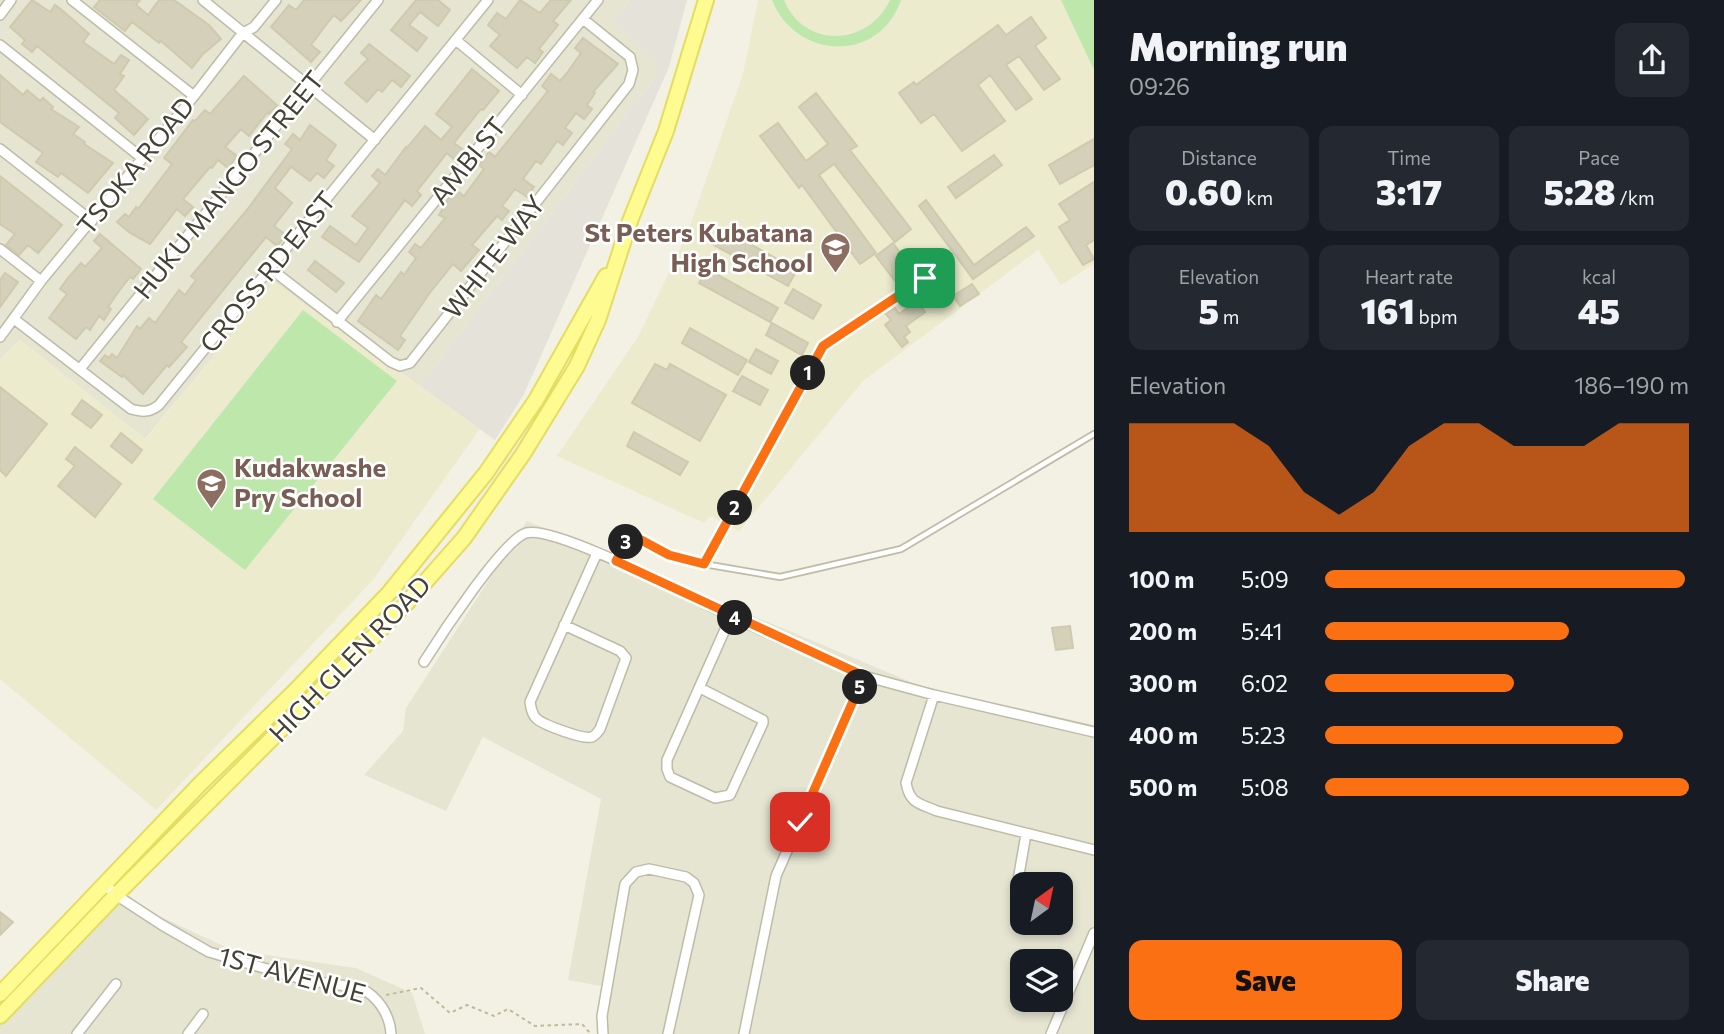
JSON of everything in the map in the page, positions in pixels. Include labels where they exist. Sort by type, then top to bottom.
[{"type":"main road","name":"HIGH GLEN ROAD","points":[[0,1016],[116,895],[404,606],[464,538],[523,454],[578,366],[598,320],[622,247],[666,131],[706,0]]},
{"type":"main road","name":"HIGH GLEN ROAD","points":[[0,993],[389,593],[446,526],[536,400],[622,247]]},
{"type":"street","points":[[0,15],[11,0]]},
{"type":"street","points":[[72,0],[194,96]]},
{"type":"street","points":[[203,0],[375,140]]},
{"type":"street","name":"TSOKA ROAD","points":[[0,337],[41,281],[242,34],[254,27],[276,0]]},
{"type":"street","name":"HUKU MANGO STREET","points":[[80,369],[378,0]]},
{"type":"street","name":"CROSS RD EAST","points":[[15,319],[131,409],[142,413],[152,411],[271,269],[488,0]]},
{"type":"street","name":"AMBI ST","points":[[337,322],[598,0]]},
{"type":"street","name":"WHITE WAY","points":[[271,269],[391,362],[400,366],[410,363],[629,84],[633,71],[630,57],[583,19]]},
{"type":"street","points":[[457,41],[522,95]]},
{"type":"street","points":[[0,45],[142,158]]},
{"type":"street","points":[[0,149],[92,221]]},
{"type":"street","points":[[0,249],[41,281]]},
{"type":"street","points":[[424,662],[448,623],[502,554],[523,534],[538,532],[550,534],[616,561],[864,676],[1094,732]]},
{"type":"street","points":[[564,625],[620,651],[626,658],[600,729],[594,736],[587,738],[571,734],[537,718],[530,702],[564,625],[597,554]]},
{"type":"street","points":[[700,688],[763,720],[730,795],[723,797],[715,798],[670,777],[667,760],[731,616]]},
{"type":"street","points":[[744,1034],[776,876],[864,676]]},
{"type":"street","points":[[934,695],[906,783],[909,796],[937,811],[1094,850]]},
{"type":"street","points":[[1019,872],[1026,835]]},
{"type":"street","points":[[603,1034],[602,1016],[625,884],[636,872],[649,869],[686,877],[694,883],[699,895],[668,1034]]},
{"type":"street","name":"1ST AVENUE","points":[[104,884],[162,926],[209,953],[305,980],[360,988],[377,999],[390,1025],[391,1034]]},
{"type":"street","points":[[1051,1034],[1092,946],[1094,933]]},
{"type":"street","points":[[77,1034],[116,984]]},
{"type":"street","points":[[188,1034],[203,1014]]},
{"type":"lane","points":[[704,564],[823,346],[925,278]]},
{"type":"lane","points":[[616,561],[630,534],[669,555],[780,577],[901,549],[1094,434]]},
{"type":"path","points":[[377,999],[388,994],[421,988],[450,1013],[467,1005],[494,1016],[508,1009],[535,1026],[582,1024],[591,1034]]},
{"type":"shaded area","points":[[0,0],[630,0],[614,23],[660,63],[655,78],[420,386],[274,283],[145,439],[20,340],[0,360]]},
{"type":"shaded area","points":[[630,0],[687,0],[669,67],[524,394],[495,440],[420,386],[655,78],[659,63],[614,23]]},
{"type":"shaded area","name":"St Peters Kubatana High School","points":[[758,0],[1061,0],[1094,70],[1094,264],[1061,285],[1038,250],[863,381],[739,531],[710,516],[704,523],[557,456],[638,337],[686,237],[743,74]]},
{"type":"shaded area","name":"Kudakwashe Pry School","points":[[274,282],[480,429],[372,581],[156,810],[0,679],[0,360],[20,340],[146,439]]},
{"type":"shaded area","points":[[527,521],[918,685],[1094,725],[1094,1034],[597,1034],[601,986],[568,980],[601,799],[483,737],[446,811],[364,775],[403,731],[406,708]]},
{"type":"shaded area","points":[[118,897],[232,950],[356,968],[412,993],[425,1034],[0,1034],[0,1024]]},
{"type":"green space","points":[[772,0],[784,0],[793,16],[806,27],[821,34],[836,36],[852,34],[867,27],[880,16],[890,0],[901,0],[890,21],[875,35],[857,44],[837,46],[818,43],[799,34],[784,20]]},
{"type":"green space","points":[[1061,0],[1094,0],[1094,70]]},
{"type":"green space","points":[[303,310],[397,381],[245,570],[153,499]]},
{"type":"building","points":[[32,0],[50,12],[55,5],[63,11],[89,34],[83,42],[114,64],[121,55],[129,60],[120,74],[124,76],[114,90],[148,119],[134,135],[115,118],[119,113],[37,46],[32,52],[22,44],[25,40],[10,27]]},
{"type":"building","points":[[100,0],[140,0],[136,5],[148,15],[159,0],[174,0],[209,25],[221,39],[203,54],[192,68],[161,41],[159,43],[132,22],[125,31],[94,7]]},
{"type":"building","points":[[304,0],[361,0],[341,21],[334,15],[311,45],[320,52],[311,62],[271,27],[289,5],[296,10]]},
{"type":"building","points":[[416,0],[438,0],[450,10],[438,26],[420,12],[409,25],[427,38],[417,51],[391,30]]},
{"type":"building","points":[[520,0],[540,13],[551,0],[571,0],[553,21],[558,25],[539,49],[543,52],[535,63],[527,57],[517,68],[490,46],[500,35],[488,25],[497,13],[506,19]]},
{"type":"building","points":[[1031,17],[1046,38],[1035,46],[1060,79],[1044,90],[1019,56],[1006,65],[1032,99],[1016,110],[990,75],[978,85],[1005,121],[962,151],[934,114],[921,123],[899,93],[914,82],[916,85],[998,25],[1006,35]]},
{"type":"building","points":[[583,38],[618,64],[593,92],[595,93],[587,105],[592,109],[584,119],[576,113],[565,128],[572,133],[563,145],[557,141],[541,164],[536,161],[523,179],[534,187],[527,197],[515,189],[502,206],[509,211],[502,220],[497,216],[472,245],[479,250],[461,271],[453,264],[400,336],[405,340],[398,350],[358,321],[376,295],[381,299],[401,272],[404,275],[416,258],[409,252],[415,244],[421,248],[445,218],[439,215],[454,189],[464,196],[484,169],[479,165],[489,152],[495,157],[548,91],[542,86],[551,74],[560,81],[567,73],[581,53],[575,48]]},
{"type":"building","points":[[369,44],[410,76],[401,87],[392,80],[382,92],[378,89],[367,102],[345,83],[368,59],[361,53]]},
{"type":"building","points":[[472,69],[499,91],[454,143],[466,152],[457,162],[447,153],[417,191],[421,195],[412,206],[405,200],[359,262],[322,237],[330,226],[356,245],[368,228],[352,216],[380,183],[372,176],[378,169],[385,175],[425,126],[441,140],[452,127],[436,114]]},
{"type":"building","points":[[0,75],[23,95],[27,90],[40,101],[43,98],[53,107],[51,109],[79,127],[73,134],[113,163],[88,193],[61,173],[58,177],[36,162],[43,153],[0,122]]},
{"type":"building","points":[[244,76],[277,105],[249,136],[241,129],[225,147],[237,156],[228,168],[218,160],[210,167],[183,199],[193,207],[185,216],[177,209],[150,244],[130,233],[117,222],[125,214],[129,217],[136,207],[138,209],[172,164],[164,158],[193,120],[205,110],[210,114]]},
{"type":"building","points":[[816,93],[857,146],[850,150],[911,229],[895,242],[834,164],[819,175],[876,253],[860,264],[802,185],[799,188],[760,136],[778,123],[806,161],[828,144],[799,107]]},
{"type":"building","points":[[310,125],[336,145],[326,160],[334,166],[324,178],[317,173],[310,181],[291,167],[275,188],[292,203],[274,226],[286,235],[277,246],[266,237],[181,342],[187,347],[169,367],[167,365],[143,394],[123,375],[122,377],[100,361],[105,355],[109,358],[112,354],[117,358],[137,326],[140,329],[149,318],[155,323],[179,290],[185,295],[196,280],[191,276],[247,210],[292,149],[285,144],[293,134],[300,140]]},
{"type":"building","points":[[1094,139],[1094,165],[1060,184],[1049,165]]},
{"type":"building","points":[[994,155],[1002,165],[956,198],[948,187]]},
{"type":"building","points":[[0,176],[62,225],[38,253],[28,245],[19,255],[6,245],[15,234],[0,224]]},
{"type":"building","points":[[1094,182],[1094,240],[1086,245],[1094,259],[1083,265],[1059,227],[1070,220],[1059,204]]},
{"type":"building","points":[[926,200],[974,265],[1026,227],[1034,236],[973,279],[919,206]]},
{"type":"building","points":[[723,229],[797,270],[788,286],[714,245]]},
{"type":"building","points":[[100,234],[141,269],[133,279],[130,277],[119,291],[108,307],[111,309],[104,320],[99,316],[90,330],[86,327],[76,339],[49,318],[67,294],[60,289],[67,279],[81,263],[85,267],[102,248],[94,241]]},
{"type":"building","points":[[893,243],[915,273],[898,285],[876,256]]},
{"type":"building","points":[[315,261],[344,283],[336,292],[308,270]]},
{"type":"building","points":[[707,269],[778,308],[770,322],[699,283]]},
{"type":"building","points":[[5,273],[18,282],[0,307],[0,280]]},
{"type":"building","points":[[937,279],[952,298],[944,305],[929,285]]},
{"type":"building","points":[[972,284],[979,294],[960,306],[953,296]]},
{"type":"building","points":[[793,289],[821,305],[813,319],[785,303]]},
{"type":"building","points":[[917,301],[925,312],[906,326],[910,332],[904,337],[908,342],[902,347],[885,325],[891,320],[886,314],[895,308],[899,314]]},
{"type":"building","points":[[772,323],[808,343],[802,355],[766,335]]},
{"type":"building","points":[[690,328],[747,360],[738,375],[682,343]]},
{"type":"building","points":[[756,349],[778,361],[771,374],[749,362]]},
{"type":"building","points":[[655,364],[667,370],[670,364],[726,395],[700,441],[632,403]]},
{"type":"building","points":[[742,376],[768,390],[760,405],[733,391]]},
{"type":"building","points":[[0,387],[47,424],[6,476],[0,470]]},
{"type":"building","points":[[82,400],[102,415],[91,428],[72,414]]},
{"type":"building","points":[[634,432],[688,462],[680,475],[627,446]]},
{"type":"building","points":[[121,433],[142,450],[132,463],[111,446]]},
{"type":"building","points":[[75,447],[121,484],[95,517],[58,486],[75,466],[66,459]]},
{"type":"building","points":[[1070,626],[1073,648],[1056,650],[1052,628]]},
{"type":"building","points":[[0,912],[13,922],[0,935]]},
{"type":"place","name":"St Peters Kubatana High School","points":[[836,275]]},
{"type":"place","name":"Kudakwashe Pry School","points":[[211,510]]},
{"type":"route","points":[[800,822],[864,676],[616,561],[630,534],[669,555],[704,564],[823,346],[925,278]]}]
